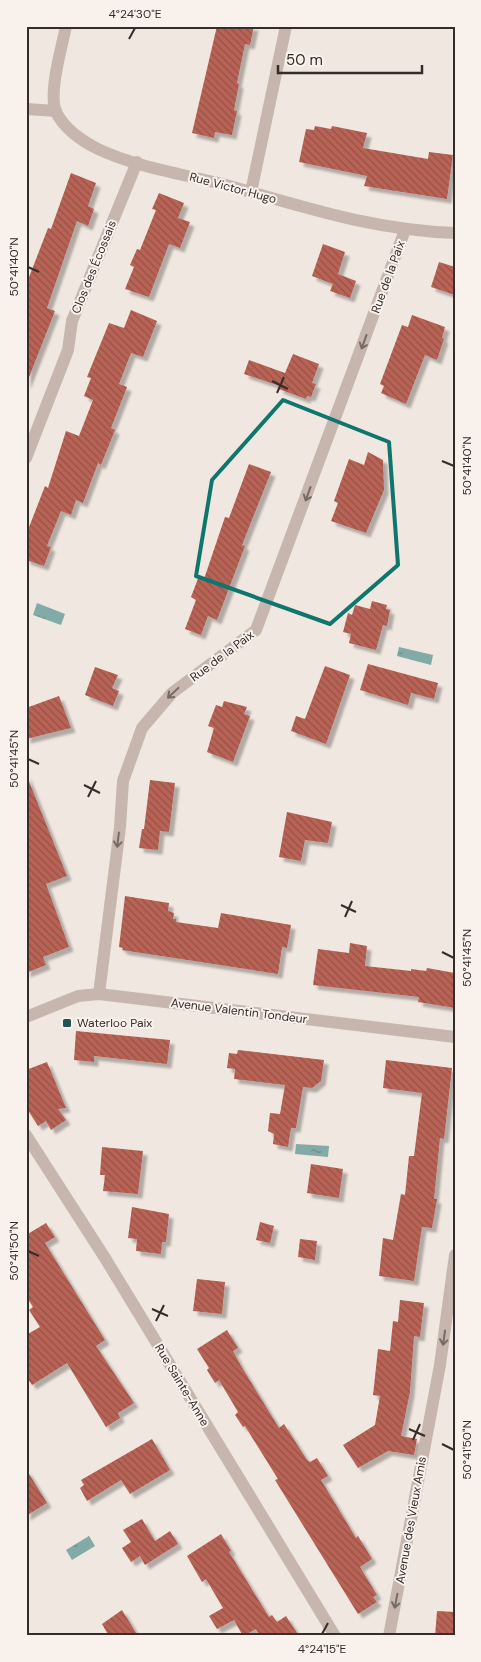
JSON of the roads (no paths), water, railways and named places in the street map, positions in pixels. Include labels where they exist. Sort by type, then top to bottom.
[{"type":"street","points":[[26,109],[56,111],[53,93],[66,26]]},
{"type":"street","points":[[251,192],[286,26]]},
{"type":"street","name":"Rue Victor Hugo","points":[[56,111],[67,127],[81,138],[99,149],[137,162],[360,222],[405,230],[455,233]]},
{"type":"street","name":"Clos des Écossais","points":[[26,458],[68,350],[72,321],[137,162]]},
{"type":"street","name":"Rue de la Paix","points":[[99,994],[120,827],[123,781],[142,728],[172,692],[256,630],[405,230]]},
{"type":"street","name":"Avenue Valentin Tondeur","points":[[26,1017],[78,996],[99,994],[455,1038]]},
{"type":"street","name":"Rue Sainte-Anne","points":[[28,1141],[105,1258],[335,1636]]},
{"type":"street","name":"Avenue des Vieux Amis","points":[[389,1636],[440,1365],[455,1255]]},
{"type":"water","points":[[37,603],[65,614],[61,625],[33,615]]},
{"type":"water","points":[[399,647],[433,655],[431,665],[397,656]]},
{"type":"water","points":[[296,1144],[329,1146],[328,1157],[295,1154]]},
{"type":"water","points":[[89,1536],[95,1546],[72,1560],[66,1550]]},
{"type":"place","name":"Waterloo Paix","points":[[67,1023]]}]
